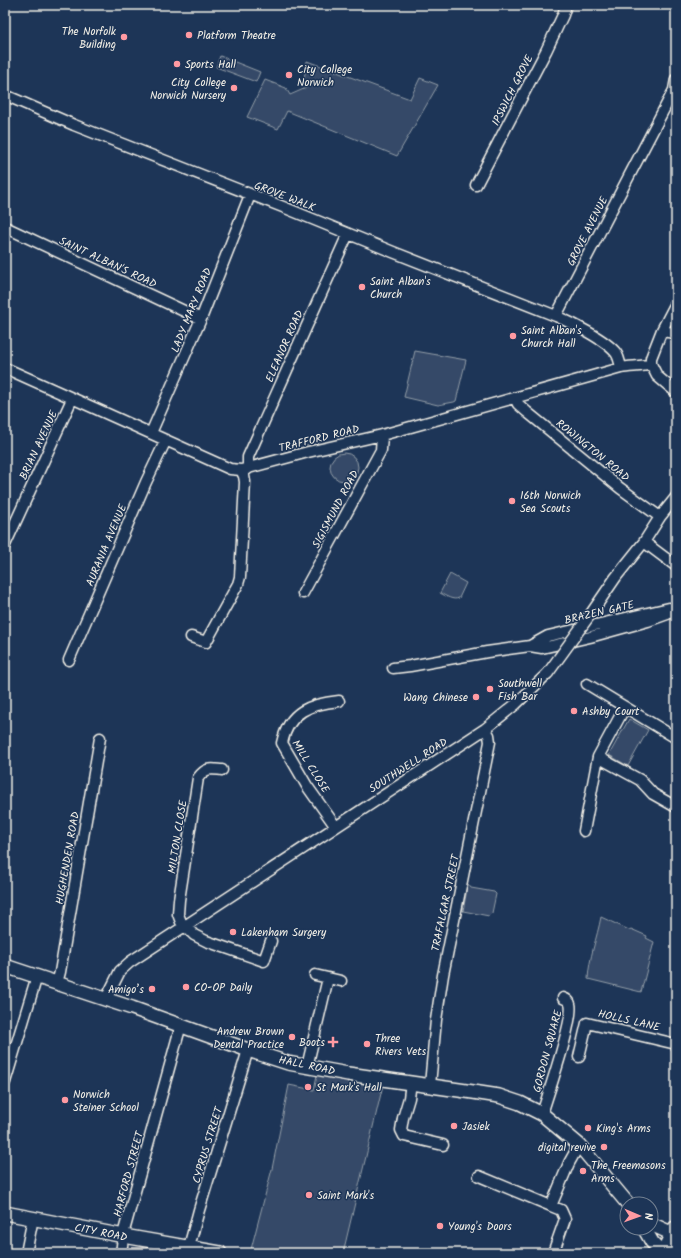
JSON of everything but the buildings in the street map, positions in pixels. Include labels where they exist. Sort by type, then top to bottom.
[{"type":"main road","points":[[663,1253],[675,1231]]},
{"type":"street","name":"IPSWICH GROVE","points":[[476,185],[546,51],[563,15],[566,5]]},
{"type":"street","name":"GROVE AVENUE","points":[[556,316],[674,90],[676,79]]},
{"type":"street","name":"GROVE WALK","points":[[5,95],[74,126],[288,209],[556,316]]},
{"type":"street","name":"LADY MARY ROAD","points":[[151,433],[201,319],[250,195]]},
{"type":"street","name":"SAINT ALBAN'S ROAD","points":[[5,227],[201,319]]},
{"type":"street","name":"ELEANOR ROAD","points":[[191,636],[209,645],[238,584],[240,577],[245,482],[244,470],[248,457],[348,234]]},
{"type":"street","points":[[676,303],[662,330],[651,358],[651,364],[657,376],[676,392]]},
{"type":"street","points":[[556,316],[577,326],[612,348],[617,354],[621,368]]},
{"type":"street","points":[[662,330],[676,333]]},
{"type":"street","name":"TRAFFORD ROAD","points":[[244,470],[308,452],[382,435],[621,368],[651,364]]},
{"type":"street","points":[[5,368],[230,469],[244,470]]},
{"type":"street","name":"ROWINGTON ROAD","points":[[515,398],[518,404],[532,417],[620,488],[660,517]]},
{"type":"street","name":"BRIAN AVENUE","points":[[5,544],[72,399]]},
{"type":"street","name":"SIGISMUND ROAD","points":[[303,593],[381,450],[382,435]]},
{"type":"street","name":"AURANIA AVENUE","points":[[69,660],[146,482],[166,440]]},
{"type":"street","name":"SOUTHWELL ROAD","points":[[106,999],[120,971],[130,962],[485,729],[516,704],[548,673],[616,577],[644,542],[660,517],[676,497]]},
{"type":"street","points":[[644,542],[676,566]]},
{"type":"street","name":"BRAZEN GATE","points":[[530,646],[548,636],[676,606]]},
{"type":"street","name":"BRAZEN GATE","points":[[393,668],[530,646],[542,648],[648,621],[676,611]]},
{"type":"street","points":[[587,684],[676,738]]},
{"type":"street","name":"MILL CLOSE","points":[[336,827],[307,786],[282,743],[284,731],[293,718],[304,710],[322,703],[340,702]]},
{"type":"street","points":[[584,831],[598,757],[625,707]]},
{"type":"street","name":"TRAFALGAR STREET","points":[[430,1085],[436,1020],[443,975],[490,742],[489,735],[485,729]]},
{"type":"street","name":"HUGHENDEN ROAD","points":[[57,983],[100,738]]},
{"type":"street","points":[[598,757],[640,780],[653,794],[676,807]]},
{"type":"street","name":"MILTON CLOSE","points":[[185,926],[181,922],[178,914],[179,900],[198,778],[202,772],[209,769],[222,770]]},
{"type":"street","points":[[185,926],[194,935],[206,941],[264,961],[270,941]]},
{"type":"street","name":"HALL ROAD","points":[[5,966],[106,999],[288,1063],[348,1074],[499,1096],[520,1103],[542,1114],[579,1145],[621,1196]]},
{"type":"street","points":[[315,975],[341,981]]},
{"type":"street","points":[[5,1082],[37,976]]},
{"type":"street","points":[[307,1067],[328,978]]},
{"type":"street","name":"GORDON SQUARE","points":[[542,1114],[570,1018],[571,1004],[568,1000],[563,998]]},
{"type":"street","name":"HOLLS LANE","points":[[579,1057],[587,1023],[676,1044]]},
{"type":"street","name":"HARFORD STREET","points":[[120,1253],[167,1072],[181,1025]]},
{"type":"street","name":"CYPRUS STREET","points":[[189,1247],[248,1050]]},
{"type":"street","points":[[410,1082],[401,1130],[404,1136],[418,1143],[442,1145]]},
{"type":"street","points":[[551,1206],[569,1163],[579,1145]]},
{"type":"street","points":[[479,1176],[561,1210],[565,1219],[553,1253]]},
{"type":"street","name":"CITY ROAD","points":[[5,1213],[220,1253]]},
{"type":"street","points":[[26,1253],[32,1218]]},
{"type":"street","points":[[659,1226],[675,1231]]},
{"type":"street","points":[[649,1236],[652,1242],[663,1253]]},
{"type":"shaded area","points":[[220,56],[260,72],[256,82],[216,67]]},
{"type":"shaded area","points":[[307,61],[410,99],[420,78],[438,85],[397,156],[287,111],[278,129],[247,117],[265,80],[286,88],[290,95],[306,88],[303,85]]},
{"type":"shaded area","points":[[415,351],[466,360],[456,401],[438,405],[404,397]]},
{"type":"shaded area","points":[[344,453],[354,457],[358,467],[354,477],[344,481],[334,477],[330,467],[334,457]]},
{"type":"shaded area","points":[[450,574],[466,583],[459,598],[457,599],[450,598],[440,593]]},
{"type":"shaded area","points":[[629,719],[648,730],[628,766],[609,755]]},
{"type":"shaded area","points":[[468,884],[471,888],[494,892],[496,894],[492,913],[489,916],[463,911]]},
{"type":"shaded area","points":[[601,917],[629,930],[631,929],[647,936],[646,938],[654,942],[641,992],[588,979],[591,956]]},
{"type":"shaded area","points":[[317,1075],[383,1085],[343,1253],[250,1253],[272,1169],[289,1085],[314,1090]]},
{"type":"place","name":"Platform Theatre","points":[[189,35]]},
{"type":"place","name":"The Norfolk Building","points":[[124,37]]},
{"type":"place","name":"Sports Hall","points":[[177,64]]},
{"type":"place","name":"City College Norwich","points":[[289,75]]},
{"type":"place","name":"City College Norwich Nursery","points":[[234,88]]},
{"type":"place","name":"Saint Alban's Church","points":[[362,287]]},
{"type":"place","name":"Saint Alban's Church Hall","points":[[513,336]]},
{"type":"place","name":"16th Norwich Sea Scouts","points":[[512,501]]},
{"type":"place","name":"Southwell Fish Bar","points":[[490,689]]},
{"type":"place","name":"Wang Chinese","points":[[476,697]]},
{"type":"place","name":"Ashby Court","points":[[574,711]]},
{"type":"place","name":"Lakenham Surgery","points":[[233,932]]},
{"type":"place","name":"CO-OP Daily","points":[[186,987]]},
{"type":"place","name":"Amigo’s","points":[[152,989]]},
{"type":"place","name":"Andrew Brown Dental Practice","points":[[292,1037]]},
{"type":"place","name":"Boots","points":[[333,1042]]},
{"type":"place","name":"Three Rivers Vets","points":[[367,1044]]},
{"type":"place","name":"St Mark's Hall","points":[[308,1087]]},
{"type":"place","name":"Norwich Steiner School","points":[[65,1100]]},
{"type":"place","name":"Jasiek","points":[[454,1126]]},
{"type":"place","name":"King's Arms","points":[[588,1128]]},
{"type":"place","name":"digital revive","points":[[604,1147]]},
{"type":"place","name":"The Freemasons Arms","points":[[583,1171]]},
{"type":"place","name":"Saint Mark's","points":[[309,1195]]},
{"type":"place","name":"Young's Doors","points":[[440,1226]]}]
